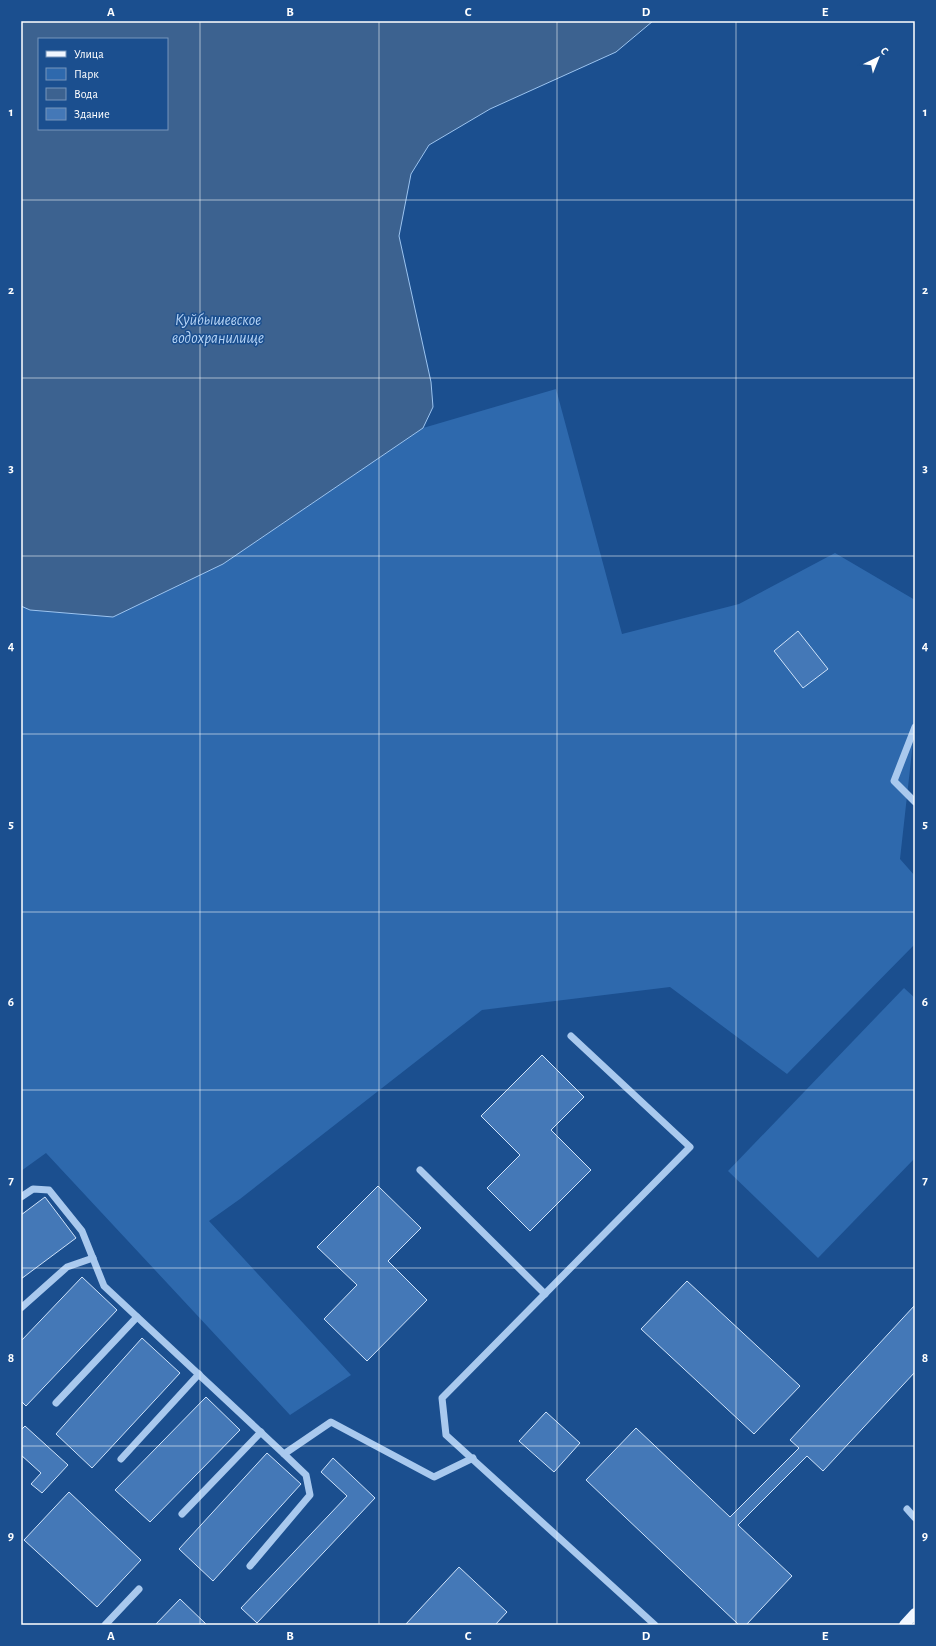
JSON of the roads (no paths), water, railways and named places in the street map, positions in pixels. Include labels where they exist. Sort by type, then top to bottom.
[{"type":"main road","points":[[904,1625],[915,1613]]},
{"type":"lane","points":[[915,727],[894,781],[915,802]]},
{"type":"lane","points":[[572,1036],[690,1147],[442,1398],[446,1435],[655,1625]]},
{"type":"lane","points":[[420,1170],[544,1294]]},
{"type":"lane","points":[[21,1197],[33,1188],[49,1190],[82,1232],[104,1286],[306,1475],[310,1495],[250,1566]]},
{"type":"lane","points":[[21,1308],[67,1268],[93,1258]]},
{"type":"lane","points":[[56,1403],[137,1317]]},
{"type":"lane","points":[[120,1459],[199,1374]]},
{"type":"lane","points":[[284,1454],[331,1422],[434,1478],[473,1458]]},
{"type":"lane","points":[[182,1514],[261,1432]]},
{"type":"lane","points":[[907,1509],[915,1518]]},
{"type":"lane","points":[[105,1625],[139,1589]]},
{"type":"water","name":"Куйбышевское водохранилище","points":[[21,21],[653,21],[616,52],[490,109],[429,145],[411,174],[399,236],[431,382],[433,407],[423,428],[223,564],[113,617],[30,610],[21,606]]}]
